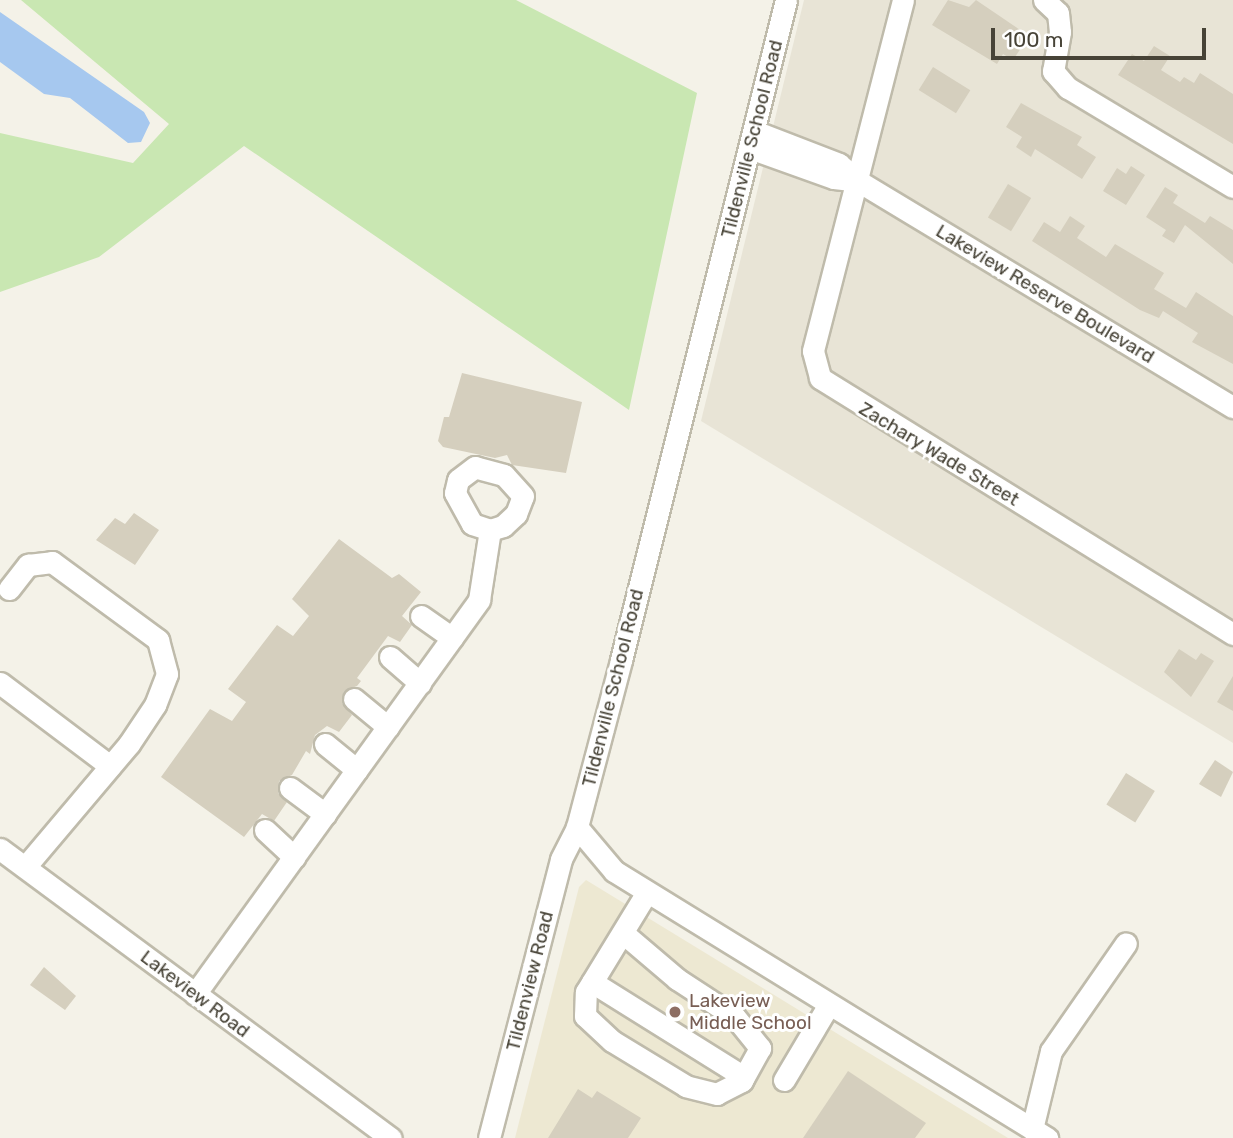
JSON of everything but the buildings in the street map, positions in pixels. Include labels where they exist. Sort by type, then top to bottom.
[{"type":"street","name":"Tildenville School Road","points":[[577,827],[786,0]]},
{"type":"street","name":"Zachary Wade Street","points":[[902,0],[813,351],[820,378],[1233,634]]},
{"type":"street","points":[[1044,0],[1058,13],[1060,32],[1053,71],[1068,88],[1233,187]]},
{"type":"street","name":"Lakeview Reserve Boulevard","points":[[752,139],[839,164],[858,181],[1233,407]]},
{"type":"street","points":[[195,994],[479,600],[490,530]]},
{"type":"street","points":[[9,589],[28,565],[52,562],[158,640],[167,674],[155,705],[110,766],[25,867]]},
{"type":"street","points":[[421,616],[452,638]]},
{"type":"street","points":[[390,657],[420,683]]},
{"type":"street","points":[[0,683],[110,766]]},
{"type":"street","points":[[354,699],[388,727]]},
{"type":"street","points":[[325,744],[357,770]]},
{"type":"street","points":[[290,788],[325,814]]},
{"type":"street","points":[[577,827],[598,857],[647,891],[828,1006],[1039,1133],[1051,1051],[1126,943]]},
{"type":"street","name":"Tildenview Road","points":[[489,1138],[561,859],[577,827]]},
{"type":"street","points":[[265,830],[294,857]]},
{"type":"street","name":"Lakeview Road","points":[[0,849],[391,1138]]},
{"type":"street","points":[[623,933],[668,972],[736,1017],[760,1048],[744,1077],[717,1094],[686,1086],[612,1041],[585,1016],[586,992],[647,891]]},
{"type":"street","points":[[592,982],[744,1077]]},
{"type":"street","points":[[784,1080],[828,1006]]},
{"type":"shaded area","points":[[804,0],[1233,0],[1233,743],[701,421]]},
{"type":"shaded area","name":"Lakeview Middle School","points":[[586,880],[1008,1138],[515,1138],[579,887]]},
{"type":"green space","points":[[21,0],[516,0],[697,93],[629,410],[244,146],[99,257],[0,292],[0,133],[133,163],[169,124]]},
{"type":"water","points":[[0,12],[144,112],[150,123],[141,142],[128,143],[70,98],[44,94],[0,62]]},
{"type":"place","name":"Lakeview Middle School","points":[[675,1012]]}]
